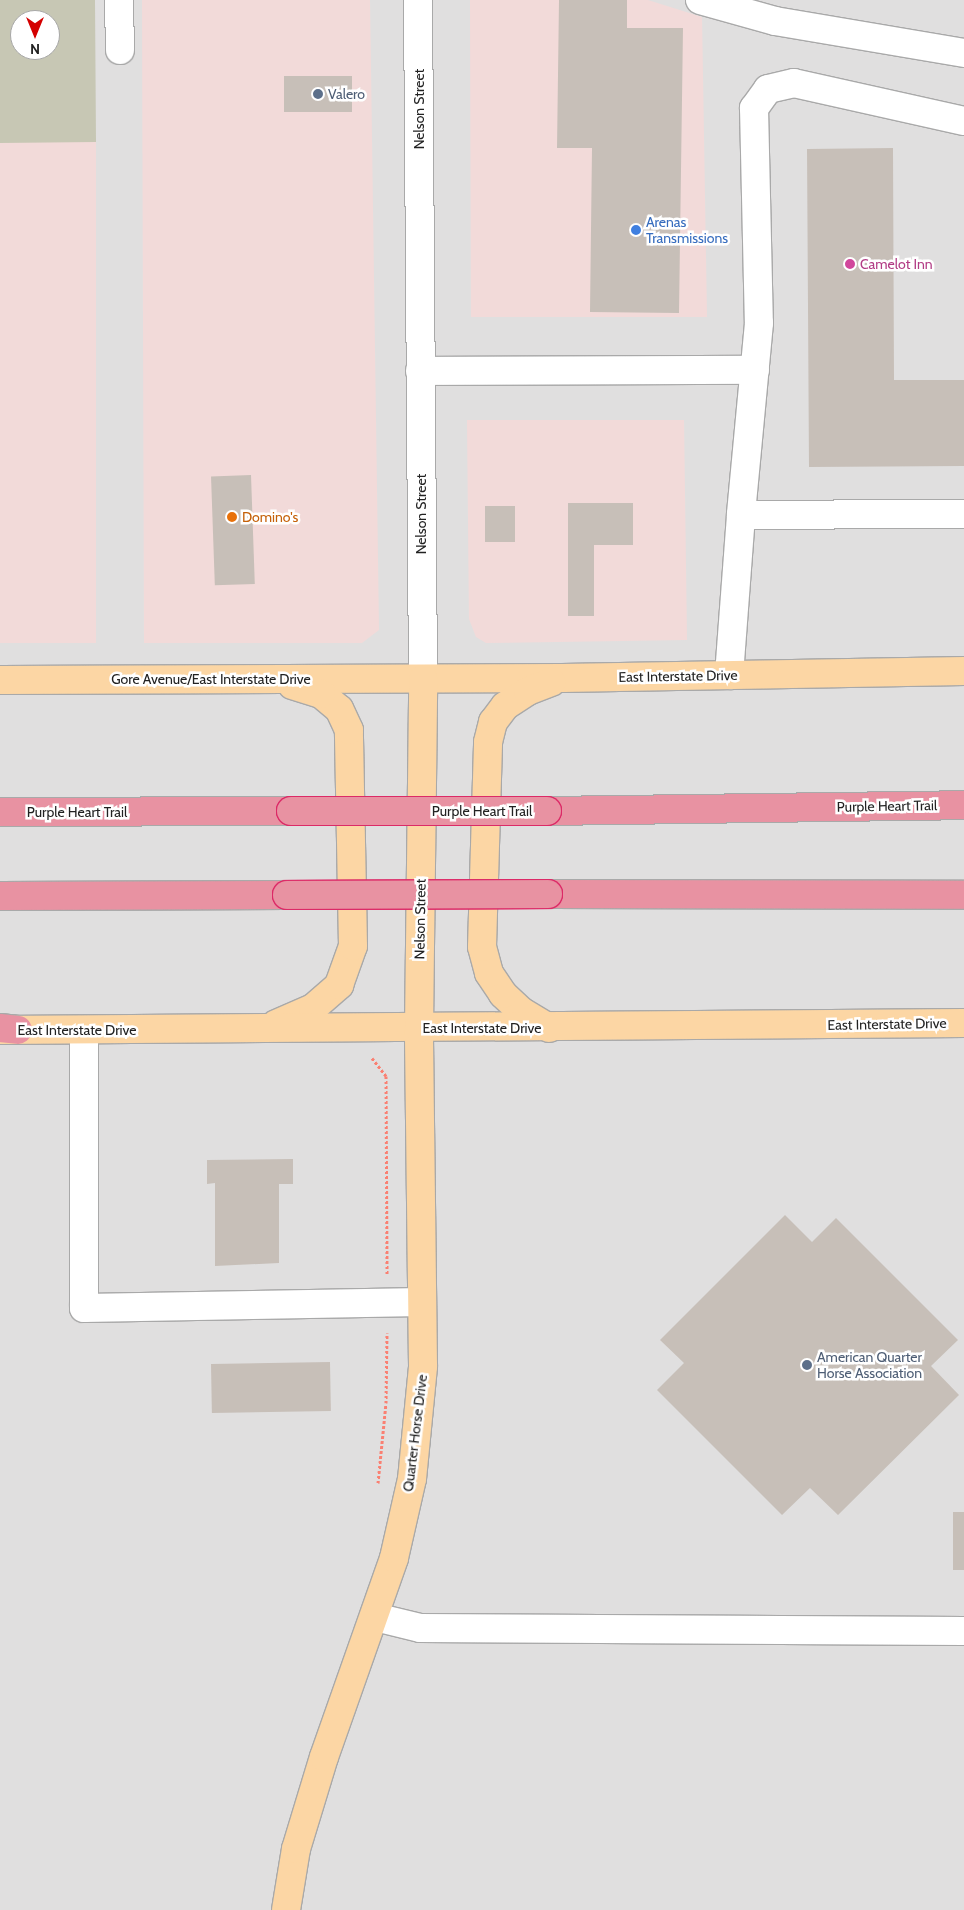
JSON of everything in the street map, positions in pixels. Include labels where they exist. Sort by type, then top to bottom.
[{"type":"highway","name":"Purple Heart Trail","points":[[0,812],[547,811],[964,805]]},
{"type":"highway","points":[[0,896],[964,895]]},
{"type":"main road","name":"East Interstate Drive","points":[[423,679],[964,671]]},
{"type":"main road","points":[[549,1028],[522,1012],[503,994],[489,973],[482,947],[488,742],[493,722],[504,706],[528,691],[562,678]]},
{"type":"main road","points":[[266,1029],[313,1008],[339,985],[353,946],[349,730],[339,709],[321,694],[276,679]]},
{"type":"main road","name":"Gore Avenue/East Interstate Drive","points":[[0,680],[423,679]]},
{"type":"main road","name":"Nelson Street","points":[[419,1028],[423,679]]},
{"type":"main road","name":"East Interstate Drive","points":[[6,1030],[549,1028],[964,1023]]},
{"type":"main road","name":"Quarter Horse Drive","points":[[286,1910],[296,1849],[324,1757],[375,1617],[394,1558],[412,1479],[423,1366],[419,1028]]},
{"type":"street","points":[[119,0],[120,50]]},
{"type":"street","name":"Nelson Street","points":[[418,0],[423,679]]},
{"type":"street","points":[[700,0],[774,21],[964,52]]},
{"type":"street","points":[[729,675],[741,514],[759,323],[754,108],[768,90],[794,83],[964,121]]},
{"type":"street","points":[[420,371],[755,370]]},
{"type":"street","points":[[741,514],[964,514]]},
{"type":"street","points":[[84,1030],[84,1308],[422,1302]]},
{"type":"street","points":[[375,1617],[420,1628],[964,1631]]},
{"type":"path","points":[[368,1057],[375,1059],[386,1076],[386,1403],[378,1483]]},
{"type":"shaded area","points":[[0,0],[964,0],[964,1910],[0,1910]]},
{"type":"shaded area","points":[[0,0],[95,0],[96,142],[0,143]]},
{"type":"shaded area","points":[[142,0],[370,0],[379,630],[362,643],[144,643]]},
{"type":"shaded area","points":[[470,0],[648,0],[702,17],[707,317],[471,317]]},
{"type":"shaded area","points":[[0,142],[96,142],[96,643],[0,643]]},
{"type":"shaded area","points":[[467,420],[684,420],[687,640],[486,643],[476,637],[469,619]]},
{"type":"building","name":"Arenas Transmissions","points":[[559,0],[627,0],[627,28],[683,28],[679,313],[590,312],[592,148],[557,148]]},
{"type":"building","name":"Valero","points":[[284,76],[352,76],[352,112],[284,112]]},
{"type":"building","name":"Camelot Inn","points":[[893,148],[894,380],[964,380],[964,466],[809,467],[807,149]]},
{"type":"building","name":"Domino's","points":[[251,475],[255,584],[215,585],[211,476]]},
{"type":"building","points":[[568,503],[633,503],[633,545],[594,545],[594,616],[568,616]]},
{"type":"building","points":[[485,506],[515,506],[515,542],[485,542]]},
{"type":"building","points":[[293,1159],[293,1184],[279,1184],[279,1263],[215,1266],[215,1183],[207,1184],[207,1160]]},
{"type":"building","name":"American Quarter Horse Association","points":[[785,1215],[812,1242],[836,1218],[958,1340],[931,1366],[959,1395],[838,1515],[810,1488],[782,1515],[657,1390],[684,1363],[660,1340]]},
{"type":"building","points":[[330,1362],[331,1411],[212,1413],[211,1364]]},
{"type":"building","points":[[953,1512],[964,1512],[964,1570],[953,1570]]},
{"type":"place","name":"Valero","points":[[318,94]]},
{"type":"place","name":"Arenas Transmissions","points":[[636,230]]},
{"type":"place","name":"Camelot Inn","points":[[850,264]]},
{"type":"place","name":"Domino's","points":[[232,517]]},
{"type":"place","name":"American Quarter Horse Association","points":[[807,1365]]}]
